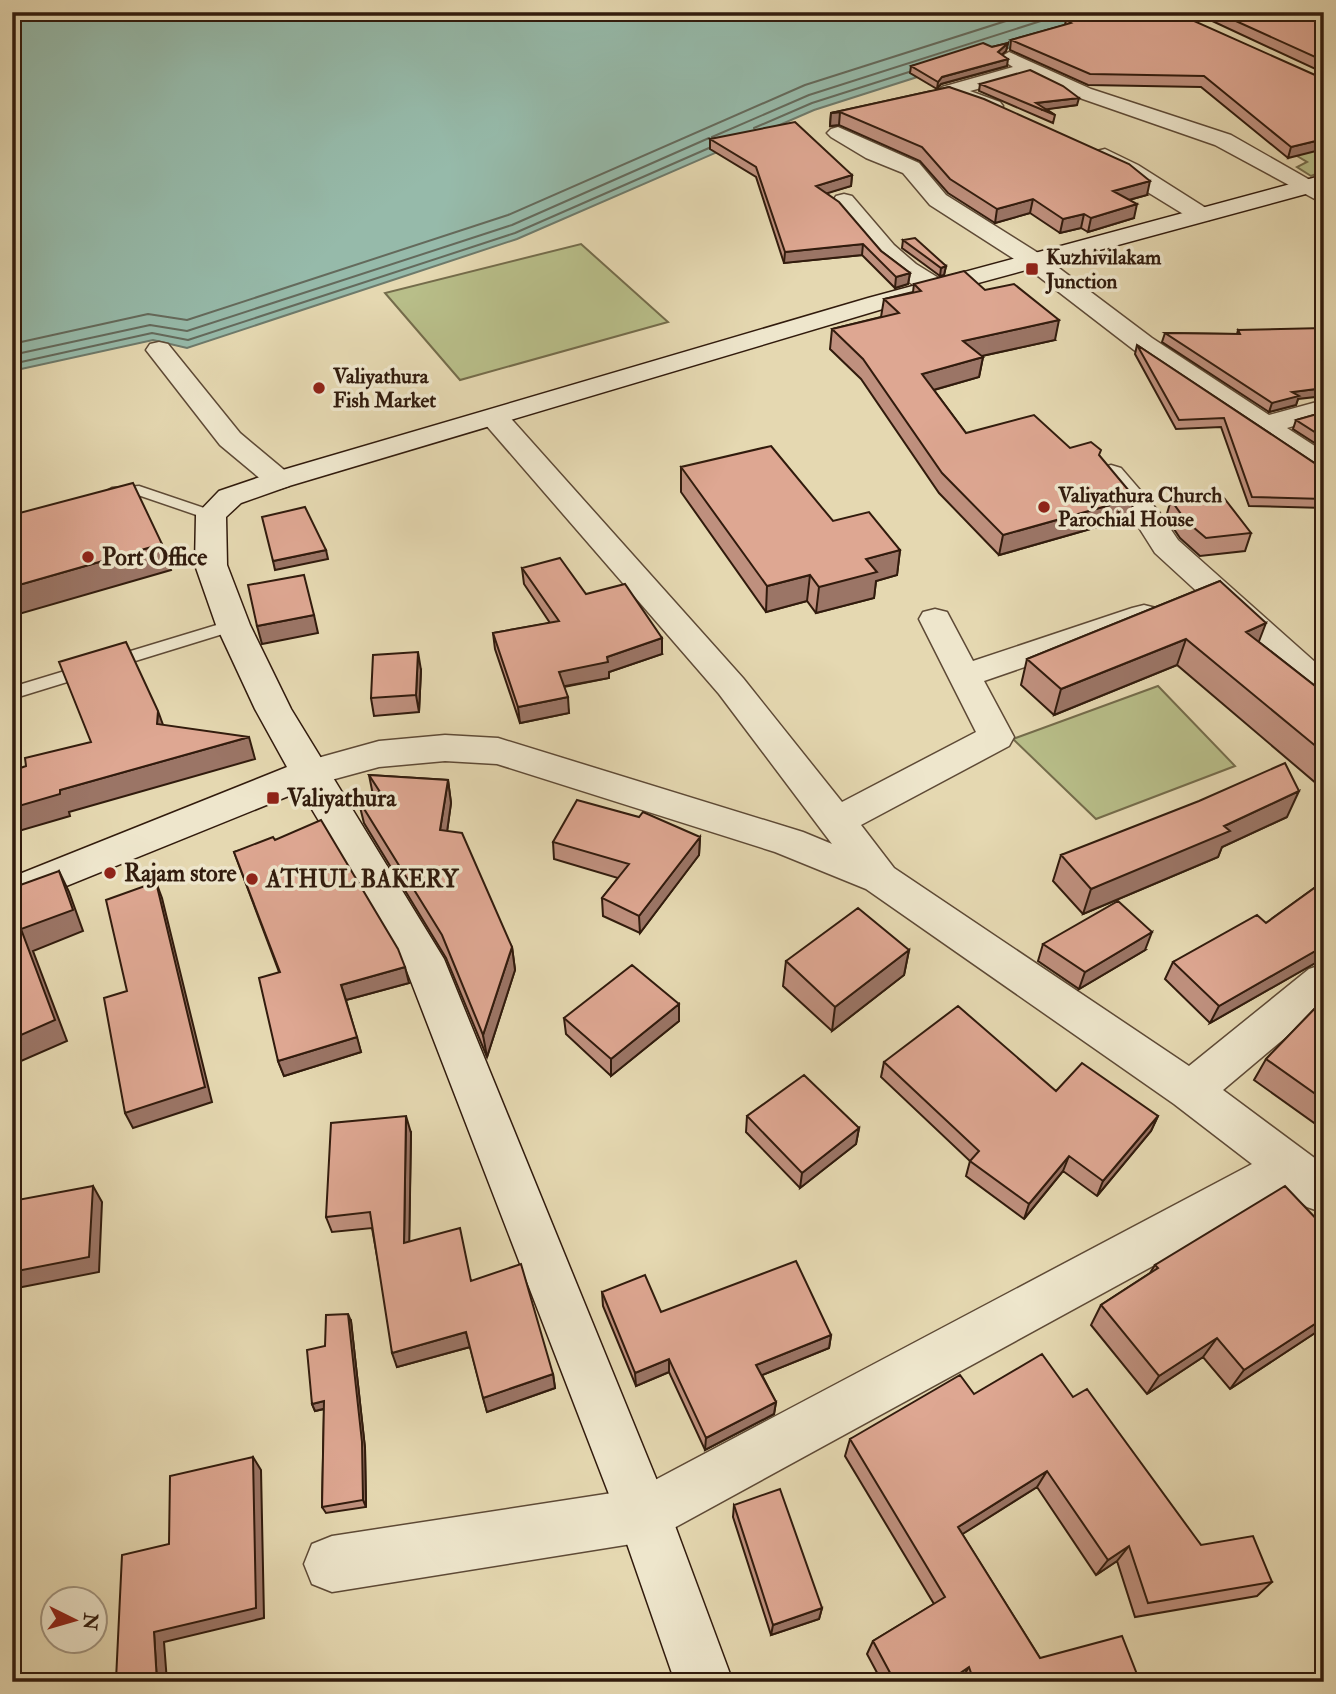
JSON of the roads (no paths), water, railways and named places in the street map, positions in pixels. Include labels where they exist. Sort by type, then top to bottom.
[{"type":"street","points":[[1004,55],[1084,93],[1223,140],[1317,189]]},
{"type":"street","points":[[1012,115],[949,91],[1031,68]]},
{"type":"street","points":[[838,133],[874,153],[911,168],[938,200],[1034,261],[1143,344],[1324,465]]},
{"type":"street","points":[[1087,146],[1135,170],[1158,189],[1201,215]]},
{"type":"street","points":[[704,1682],[644,1515],[423,959],[309,773],[273,709],[233,625],[211,565],[211,515],[230,497],[279,480],[936,287],[1201,215],[1317,189]]},
{"type":"street","points":[[844,201],[870,234],[905,270],[936,287]]},
{"type":"street","points":[[159,351],[230,439],[279,480]]},
{"type":"street","points":[[1263,426],[1324,408]]},
{"type":"street","points":[[495,418],[732,686],[880,878]]},
{"type":"street","points":[[1111,474],[1148,518],[1166,546],[1324,689]]},
{"type":"street","points":[[964,676],[1216,591]]},
{"type":"street","points":[[837,821],[996,737],[935,618]]},
{"type":"street","points":[[12,893],[309,773],[379,754],[445,748],[498,751],[789,842],[880,878],[1190,1091],[1306,1180],[644,1515],[332,1564]]},
{"type":"street","points":[[1190,1091],[1324,981]]},
{"type":"lane","points":[[95,496],[139,490],[211,515]]},
{"type":"lane","points":[[12,693],[233,625]]},
{"type":"water","points":[[12,12],[1121,12],[814,110],[517,239],[187,348],[153,340],[12,371]]},
{"type":"place","name":"Kuzhivilakam Junction","points":[[1032,269]]},
{"type":"place","name":"Valiyathura Fish Market","points":[[319,388]]},
{"type":"place","name":"Valiyathura Church Parochial House","points":[[1044,507]]},
{"type":"place","name":"Port Office","points":[[88,557]]},
{"type":"place","name":"Valiyathura","points":[[273,798]]},
{"type":"place","name":"Rajam store","points":[[110,873]]},
{"type":"place","name":"ATHUL BAKERY","points":[[252,879]]}]
